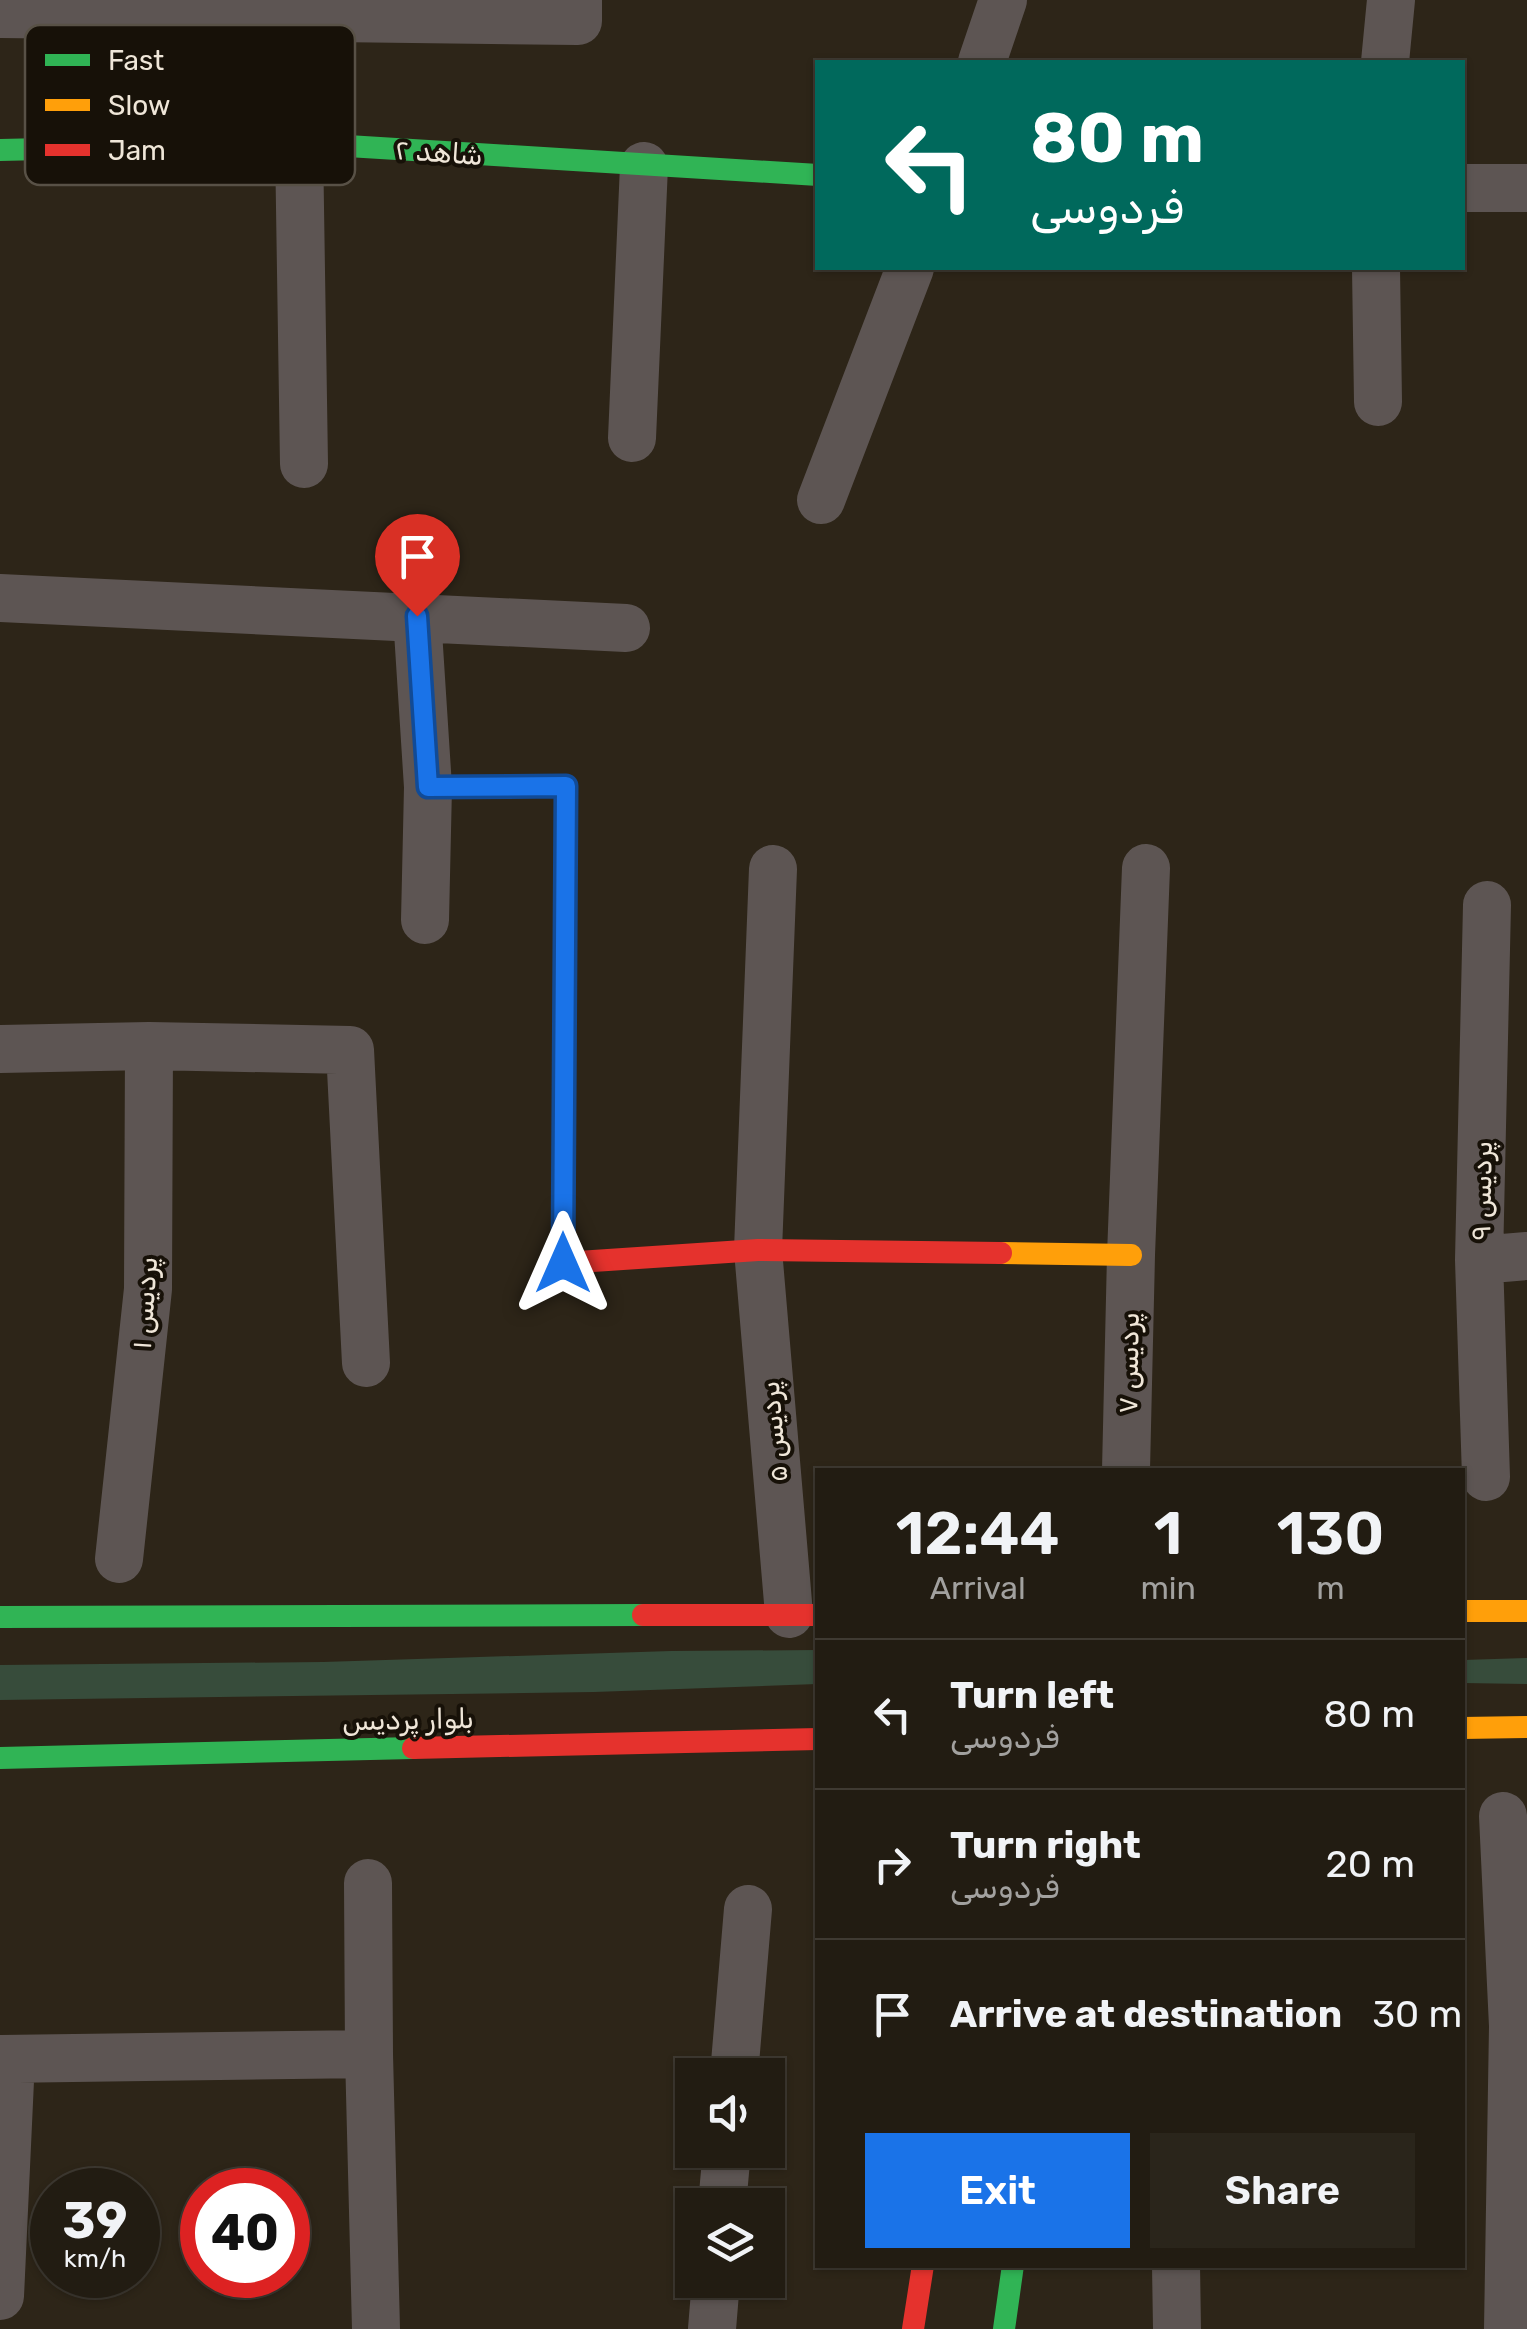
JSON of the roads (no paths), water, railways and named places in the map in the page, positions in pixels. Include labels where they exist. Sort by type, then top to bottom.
[{"type":"street","points":[[983,60],[1002,0]]},
{"type":"street","points":[[1386,60],[1391,0]]},
{"type":"street","points":[[0,14],[578,11]]},
{"type":"street","name":"شاهد ۲","points":[[355,147],[815,175]]},
{"type":"street","name":"شاهد ۲","points":[[0,150],[25,149]]},
{"type":"street","points":[[632,438],[644,166]]},
{"type":"street","points":[[300,185],[304,464]]},
{"type":"street","points":[[1465,188],[1527,188]]},
{"type":"street","points":[[821,500],[909,270]]},
{"type":"street","points":[[1376,270],[1378,402]]},
{"type":"street","points":[[0,598],[626,628]]},
{"type":"street","points":[[417,616],[428,787],[425,920]]},
{"type":"street","points":[[428,787],[566,786],[563,1263],[758,1250],[1130,1255]]},
{"type":"street","name":"پردیس ۷","points":[[1126,1468],[1130,1255],[1146,868]]},
{"type":"street","name":"پردیس ۵","points":[[772,869],[758,1250],[803,1614]]},
{"type":"street","name":"پردیس ۹","points":[[1486,1477],[1479,1260],[1487,904]]},
{"type":"street","name":"پردیس ۱","points":[[118,1559],[148,1289],[149,1046]]},
{"type":"street","points":[[0,1048],[350,1050],[366,1363]]},
{"type":"street","points":[[1479,1260],[1527,1256]]},
{"type":"street","points":[[1465,1611],[1527,1610]]},
{"type":"street","points":[[0,1617],[803,1614]]},
{"type":"street","points":[[1465,1728],[1527,1726]]},
{"type":"street","name":"بلوار پردیس","points":[[0,1758],[815,1739]]},
{"type":"street","points":[[1504,1816],[1520,2026],[1508,2329]]},
{"type":"street","points":[[368,1884],[376,2329]]},
{"type":"street","points":[[735,2058],[748,1909]]},
{"type":"street","points":[[0,2296],[5,2059],[369,2054]]},
{"type":"street","points":[[913,2329],[922,2268]]},
{"type":"street","points":[[1004,2329],[1013,2268]]},
{"type":"street","points":[[1176,2268],[1177,2329]]},
{"type":"street","points":[[712,2329],[715,2298]]}]
